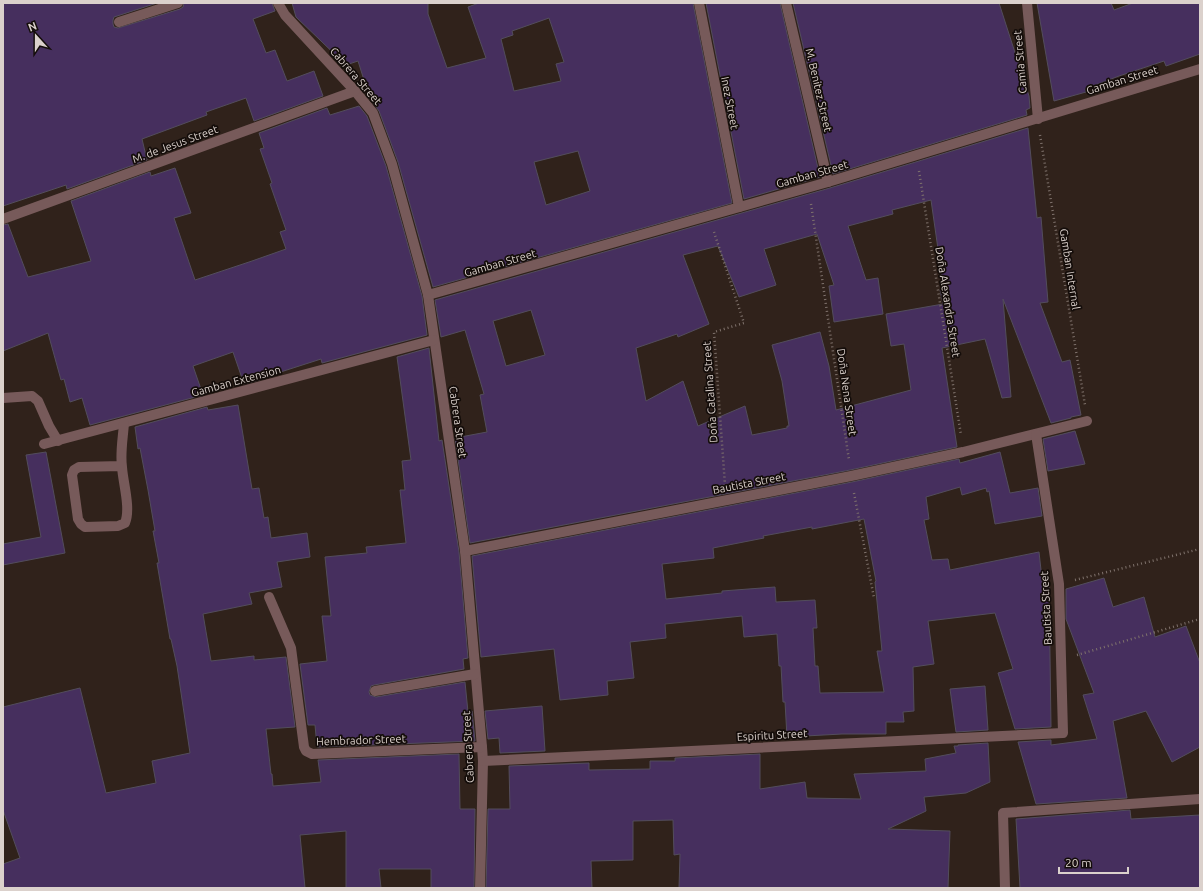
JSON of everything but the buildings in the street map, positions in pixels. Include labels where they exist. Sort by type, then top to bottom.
[{"type":"street","points":[[119,22],[178,3]]},
{"type":"street","name":"Cabrera Street","points":[[278,3],[285,15],[374,113],[392,164],[428,295],[464,551],[482,747],[480,888]]},
{"type":"street","name":"Inez Street","points":[[699,3],[739,207]]},
{"type":"street","name":"M. Benitez Street","points":[[786,3],[828,182]]},
{"type":"street","name":"Camia Street","points":[[1027,3],[1038,119]]},
{"type":"street","name":"Gamban Street","points":[[428,295],[808,188],[1200,69]]},
{"type":"street","name":"M. de Jesus Street","points":[[3,219],[355,91]]},
{"type":"street","name":"Gamban Extension","points":[[44,444],[434,340]]},
{"type":"street","points":[[3,398],[32,396],[38,401],[49,426],[58,441]]},
{"type":"street","name":"Bautista Street","points":[[464,551],[851,476],[963,452],[1087,421]]},
{"type":"street","points":[[121,466],[78,467],[74,470],[72,475],[78,519],[85,527],[118,526],[124,523],[126,519],[127,511],[121,466],[124,423]]},
{"type":"street","name":"Bautista Street","points":[[1036,434],[1059,584],[1063,733]]},
{"type":"street","name":"Hembrador Street","points":[[269,597],[291,648],[304,747],[306,751],[312,754],[482,747]]},
{"type":"street","points":[[375,691],[475,674]]},
{"type":"street","name":"Espiritu Street","points":[[483,761],[1063,733]]},
{"type":"street","points":[[1005,888],[1003,814],[1200,799]]},
{"type":"path","name":"Gamban Internal","points":[[1038,119],[1087,421]]},
{"type":"path","name":"Doña Alexandra Street","points":[[917,155],[963,452]]},
{"type":"path","name":"Doña Nena Street","points":[[808,188],[851,476],[874,598]]},
{"type":"path","name":"Doña Catalina Street","points":[[708,216],[744,323],[714,332],[726,500]]},
{"type":"path","points":[[1059,584],[1200,549]]},
{"type":"path","points":[[1061,659],[1200,619]]}]
